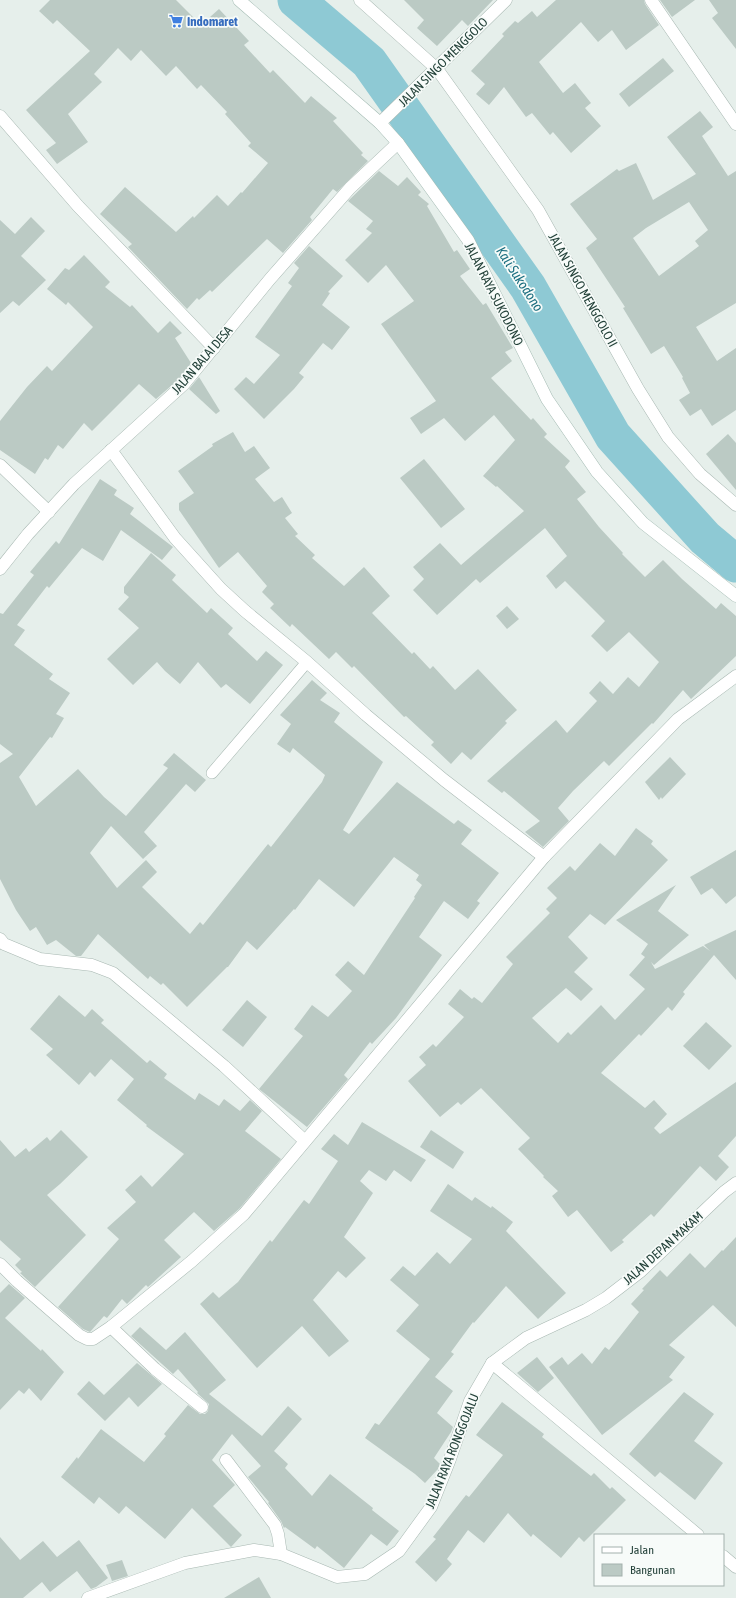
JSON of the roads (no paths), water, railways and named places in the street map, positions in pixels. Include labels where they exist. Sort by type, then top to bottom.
[{"type":"street","name":"JALAN RAYA SUKODONO","points":[[239,0],[383,121],[468,240],[547,399],[596,472],[643,523],[736,596]]},
{"type":"street","name":"JALAN SINGO MENGGOLO II","points":[[360,0],[437,69],[538,210],[638,389],[668,437],[700,474],[736,505]]},
{"type":"street","name":"JALAN SINGO MENGGOLO","points":[[383,121],[506,0]]},
{"type":"street","points":[[651,0],[736,124]]},
{"type":"street","points":[[0,116],[78,206],[214,348]]},
{"type":"street","name":"JALAN BALAI DESA","points":[[0,569],[28,534],[50,512],[74,484],[184,384],[270,279],[350,188],[398,144]]},
{"type":"street","points":[[111,450],[175,538],[220,589],[444,780],[544,857]]},
{"type":"street","points":[[0,465],[50,512]]},
{"type":"street","points":[[0,1264],[79,1336],[87,1339],[93,1338],[111,1327],[192,1260],[244,1214],[544,857],[678,719],[736,676]]},
{"type":"street","points":[[0,939],[4,944],[40,959],[92,965],[113,973],[224,1066],[305,1141]]},
{"type":"street","name":"JALAN DEPAN MAKAM","points":[[586,1310],[606,1298],[641,1270],[724,1192],[736,1183]]},
{"type":"street","name":"JALAN RAYA RONGGOJALU","points":[[88,1598],[185,1563],[254,1550],[281,1554],[337,1577],[365,1574],[399,1550],[431,1507],[450,1459],[470,1401],[492,1363],[526,1338],[586,1310]]},
{"type":"street","points":[[111,1327],[154,1369],[202,1407]]},
{"type":"street","points":[[492,1363],[697,1534]]},
{"type":"street","points":[[226,1460],[275,1525],[281,1554]]},
{"type":"street","points":[[724,1557],[736,1567]]},
{"type":"lane","points":[[212,773],[307,662]]},
{"type":"waterway","name":"Kali Sukodono","points":[[296,0],[369,62],[528,287],[613,436],[705,538],[736,564]]},
{"type":"place","name":"Indomaret","points":[[176,21]]}]
